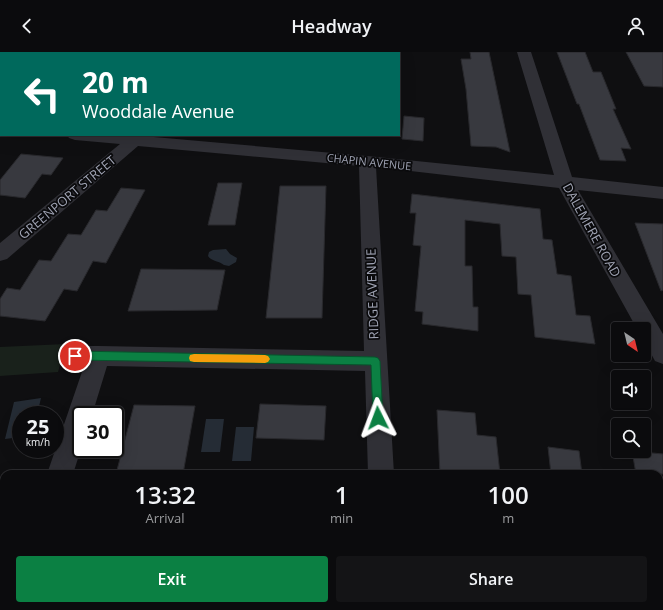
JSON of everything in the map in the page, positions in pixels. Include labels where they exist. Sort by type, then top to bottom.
[{"type":"street","name":"DALEMERE ROAD","points":[[524,52],[565,182],[663,354]]},
{"type":"street","name":"CHAPIN AVENUE","points":[[85,136],[367,161],[663,193]]},
{"type":"street","name":"GREENPORT STREET","points":[[0,254],[134,141]]},
{"type":"street","name":"RIDGE AVENUE","points":[[367,161],[380,470]]},
{"type":"street","points":[[75,356],[375,361]]},
{"type":"street","points":[[61,470],[99,356]]},
{"type":"shaded area","points":[[226,249],[230,254],[237,258],[236,262],[229,266],[213,260],[208,256],[209,252],[213,250]]},
{"type":"shaded area","points":[[66,344],[58,372],[0,376],[0,347]]},
{"type":"shaded area","points":[[41,398],[39,406],[13,406],[14,402]]},
{"type":"shaded area","points":[[12,410],[12,438],[5,439]]},
{"type":"shaded area","points":[[206,419],[224,419],[220,452],[201,452]]},
{"type":"shaded area","points":[[236,427],[254,427],[251,461],[232,461]]},
{"type":"building","points":[[470,52],[489,52],[510,152],[496,147],[471,146],[466,89],[461,59],[471,59]]},
{"type":"building","points":[[557,52],[585,52],[593,72],[601,72],[616,109],[613,109],[631,149],[621,148],[626,161],[600,160],[579,104],[577,104]]},
{"type":"building","points":[[626,52],[663,52],[663,87],[644,86]]},
{"type":"building","points":[[404,116],[424,118],[423,141],[402,139]]},
{"type":"building","points":[[21,154],[63,158],[51,175],[42,174],[25,198],[0,195],[0,180]]},
{"type":"building","points":[[218,183],[242,183],[235,225],[208,225]]},
{"type":"building","points":[[280,186],[326,186],[322,318],[266,318]]},
{"type":"building","points":[[121,188],[145,190],[106,263],[93,261],[77,291],[64,289],[45,321],[0,316],[0,299],[7,288],[20,290],[39,260],[51,261],[68,234],[81,235],[96,210],[107,211]]},
{"type":"building","points":[[412,194],[540,209],[543,239],[552,240],[557,274],[571,276],[576,315],[590,316],[595,344],[535,337],[531,295],[518,294],[516,257],[502,256],[500,224],[465,220],[465,266],[472,266],[473,307],[478,307],[478,331],[422,324],[423,312],[415,311],[421,246],[413,245],[416,213],[410,213]]},
{"type":"building","points":[[635,223],[663,224],[663,290],[661,291]]},
{"type":"building","points":[[141,269],[225,270],[217,310],[128,311]]},
{"type":"building","points":[[260,404],[326,406],[324,440],[256,438]]},
{"type":"building","points":[[134,405],[195,406],[184,470],[117,470],[120,458],[124,458],[124,443]]},
{"type":"building","points":[[437,410],[475,413],[477,435],[496,437],[500,470],[440,470]]},
{"type":"building","points":[[548,447],[579,451],[581,470],[551,470]]},
{"type":"building","points":[[651,453],[663,454],[663,470],[635,470],[633,458],[651,458]]},
{"type":"slow traffic","points":[[194,358],[265,359]]},
{"type":"route","points":[[75,356],[375,361],[378,418]]}]
